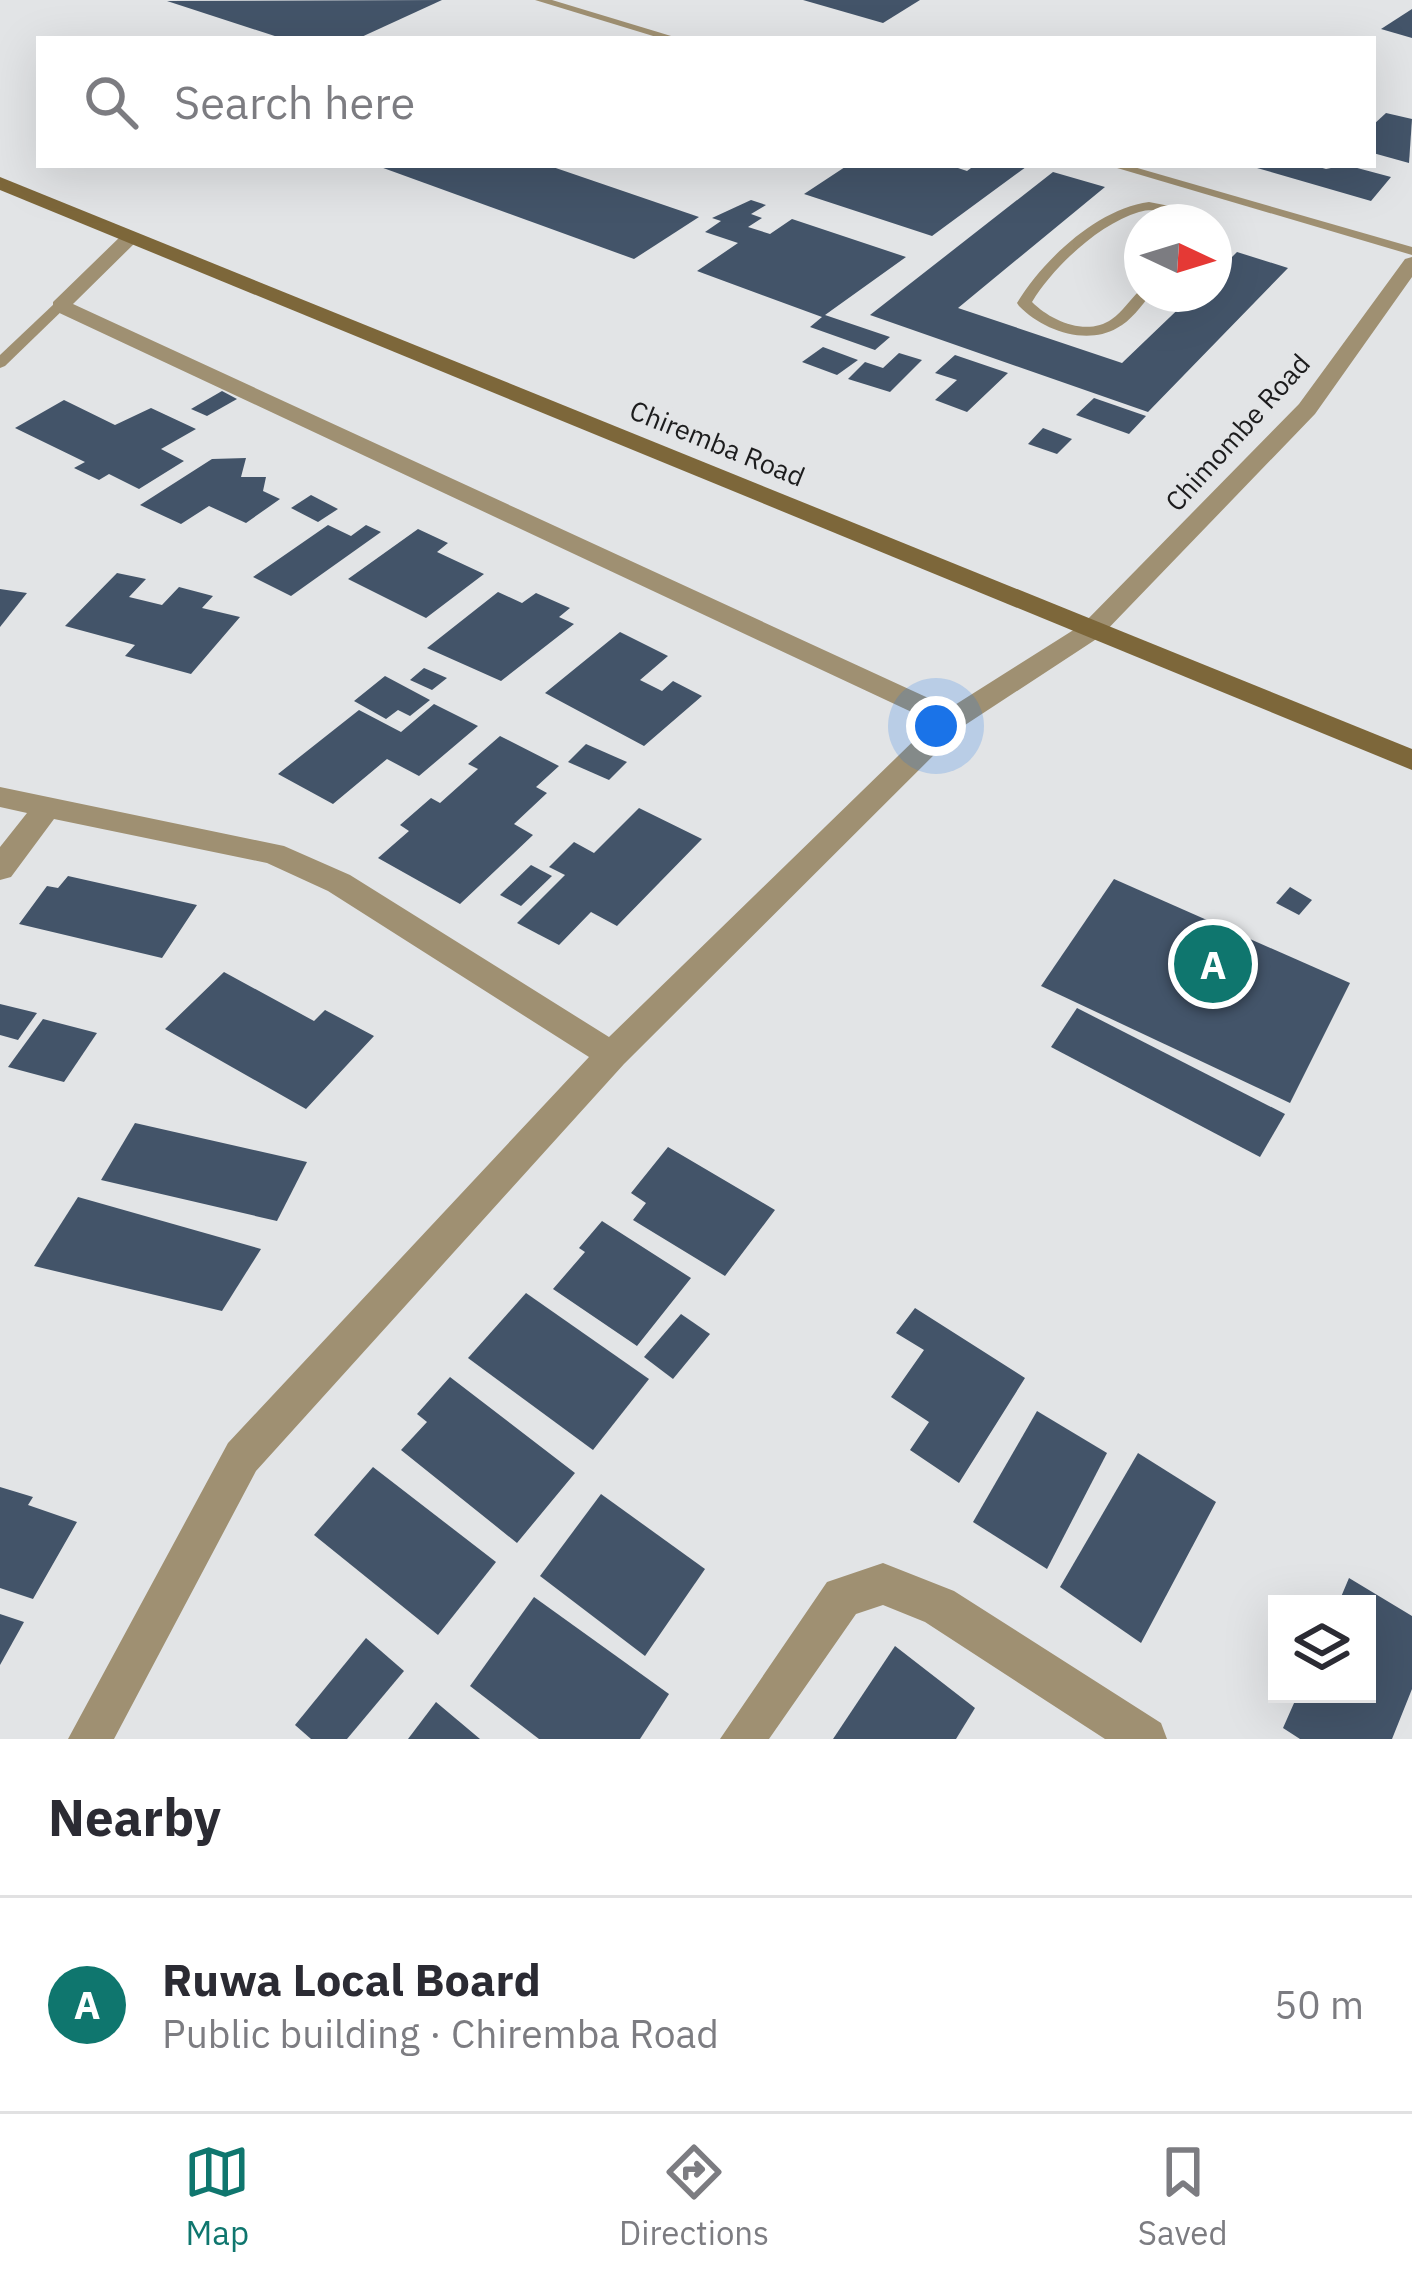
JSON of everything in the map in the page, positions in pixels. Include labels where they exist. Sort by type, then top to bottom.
[{"type":"main road","name":"Chiremba Road","points":[[0,183],[1412,760]]},
{"type":"street","points":[[131,237],[59,306],[952,720]]},
{"type":"street","name":"Chimombe Road","points":[[90,1739],[242,1457],[612,1054],[952,720],[1092,630],[1307,410],[1412,263]]},
{"type":"street","points":[[0,797],[273,854],[340,883],[612,1054]]},
{"type":"street","points":[[0,868],[47,807]]},
{"type":"street","points":[[742,1739],[842,1597],[883,1584],[939,1606],[1145,1739]]},
{"type":"lane","points":[[540,0],[665,36]]},
{"type":"lane","points":[[1123,168],[1412,251]]},
{"type":"lane","points":[[1189,204],[1200,190]]},
{"type":"lane","points":[[1124,215],[1100,228],[1032,286],[1024,304],[1034,316],[1055,325],[1102,330],[1127,312]]},
{"type":"lane","points":[[0,363],[59,306]]},
{"type":"building","points":[[442,0],[364,36],[275,36],[167,1]]},
{"type":"building","points":[[803,0],[920,0],[883,23]]},
{"type":"building","points":[[1412,9],[1412,38],[1381,29]]},
{"type":"building","points":[[1386,113],[1412,119],[1409,163],[1376,154],[1376,122]]},
{"type":"building","points":[[383,168],[556,168],[699,217],[634,259]]},
{"type":"building","points":[[843,168],[1025,168],[932,236],[804,194]]},
{"type":"building","points":[[1257,168],[1357,168],[1391,177],[1371,201]]},
{"type":"building","points":[[1053,172],[1105,187],[958,308],[1122,363],[1175,312],[1232,312],[1232,257],[1237,252],[1288,268],[1148,412],[870,315]]},
{"type":"building","points":[[751,200],[766,205],[751,214],[762,218],[748,227],[770,234],[792,219],[906,257],[825,315],[890,337],[875,350],[810,327],[822,317],[697,271],[738,243],[705,232],[721,221],[712,218]]},
{"type":"building","points":[[823,347],[858,360],[837,375],[802,362]]},
{"type":"building","points":[[899,353],[922,360],[890,392],[848,379],[865,362],[883,368]]},
{"type":"building","points":[[955,355],[1008,373],[967,412],[935,400],[957,380],[935,373]]},
{"type":"building","points":[[222,391],[237,399],[207,416],[191,409]]},
{"type":"building","points":[[1094,398],[1146,416],[1129,434],[1076,415]]},
{"type":"building","points":[[64,400],[115,425],[151,408],[196,429],[161,449],[184,461],[139,489],[109,474],[99,480],[74,468],[85,462],[15,428]]},
{"type":"building","points":[[1043,428],[1072,439],[1057,454],[1028,444]]},
{"type":"building","points":[[246,458],[241,477],[266,477],[263,491],[280,499],[246,523],[209,506],[181,524],[140,505],[212,459]]},
{"type":"building","points":[[311,495],[338,509],[318,522],[291,508]]},
{"type":"building","points":[[328,525],[351,536],[366,525],[381,532],[291,596],[253,577]]},
{"type":"building","points":[[418,529],[448,543],[437,552],[484,574],[426,618],[348,579]]},
{"type":"building","points":[[117,573],[146,579],[129,597],[162,605],[179,587],[213,596],[202,608],[240,617],[191,674],[125,656],[135,645],[65,626]]},
{"type":"building","points":[[0,589],[27,593],[0,627]]},
{"type":"building","points":[[498,592],[522,603],[536,593],[570,608],[559,617],[574,624],[501,681],[427,648]]},
{"type":"building","points":[[620,632],[668,656],[640,680],[662,691],[673,681],[702,696],[644,746],[545,693]]},
{"type":"building","points":[[424,668],[447,678],[432,690],[410,680]]},
{"type":"building","points":[[385,676],[430,700],[410,716],[398,710],[386,719],[354,701]]},
{"type":"building","points":[[434,704],[478,726],[419,776],[387,759],[333,804],[278,774],[359,710],[401,732]]},
{"type":"building","points":[[500,736],[559,766],[536,787],[547,793],[514,824],[533,835],[460,904],[378,858],[409,831],[400,825],[431,798],[440,803],[478,769],[468,764]]},
{"type":"building","points":[[586,744],[627,762],[609,780],[568,762]]},
{"type":"building","points":[[639,808],[702,839],[617,926],[591,912],[559,945],[517,923],[565,875],[549,867],[574,842],[594,853]]},
{"type":"building","points":[[531,865],[552,876],[521,906],[500,895]]},
{"type":"building","points":[[68,876],[197,905],[162,958],[19,924],[47,886],[58,888]]},
{"type":"building","points":[[1114,879],[1350,983],[1290,1103],[1041,986]]},
{"type":"building","points":[[1290,887],[1312,900],[1299,915],[1276,903]]},
{"type":"building","points":[[224,972],[314,1021],[325,1010],[374,1036],[306,1109],[165,1029]]},
{"type":"building","points":[[0,1004],[37,1013],[18,1040],[0,1035]]},
{"type":"building","points":[[1077,1008],[1285,1114],[1260,1157],[1051,1047]]},
{"type":"building","points":[[43,1019],[97,1033],[64,1082],[8,1067]]},
{"type":"building","points":[[135,1123],[307,1162],[277,1221],[101,1180]]},
{"type":"building","points":[[668,1147],[775,1210],[725,1276],[633,1220],[646,1203],[631,1193]]},
{"type":"building","points":[[78,1197],[261,1249],[222,1311],[34,1266]]},
{"type":"building","points":[[602,1221],[691,1278],[637,1346],[553,1289],[585,1252],[579,1248]]},
{"type":"building","points":[[526,1293],[649,1379],[593,1450],[468,1358]]},
{"type":"building","points":[[915,1308],[1025,1378],[959,1483],[910,1450],[929,1422],[891,1397],[924,1350],[896,1333]]},
{"type":"building","points":[[681,1314],[710,1334],[673,1379],[644,1357]]},
{"type":"building","points":[[450,1377],[575,1473],[517,1543],[401,1450],[427,1422],[417,1414]]},
{"type":"building","points":[[1037,1411],[1107,1453],[1047,1569],[973,1522]]},
{"type":"building","points":[[1138,1453],[1216,1502],[1141,1643],[1060,1587]]},
{"type":"building","points":[[373,1467],[496,1562],[438,1635],[314,1535]]},
{"type":"building","points":[[0,1487],[33,1497],[28,1505],[77,1522],[33,1599],[0,1588]]},
{"type":"building","points":[[601,1494],[705,1569],[645,1656],[540,1576]]},
{"type":"building","points":[[1349,1578],[1412,1616],[1412,1689],[1392,1739],[1300,1739],[1283,1728],[1294,1703],[1376,1703],[1376,1595],[1342,1595]]},
{"type":"building","points":[[534,1597],[669,1694],[640,1739],[539,1739],[470,1686]]},
{"type":"building","points":[[0,1614],[24,1622],[0,1665]]},
{"type":"building","points":[[366,1638],[404,1671],[347,1739],[311,1739],[295,1725]]},
{"type":"building","points":[[895,1646],[975,1708],[956,1739],[833,1739]]},
{"type":"building","points":[[436,1702],[480,1739],[408,1739]]},
{"type":"place","name":"Ruwa Local Board","points":[[1213,964]]}]
